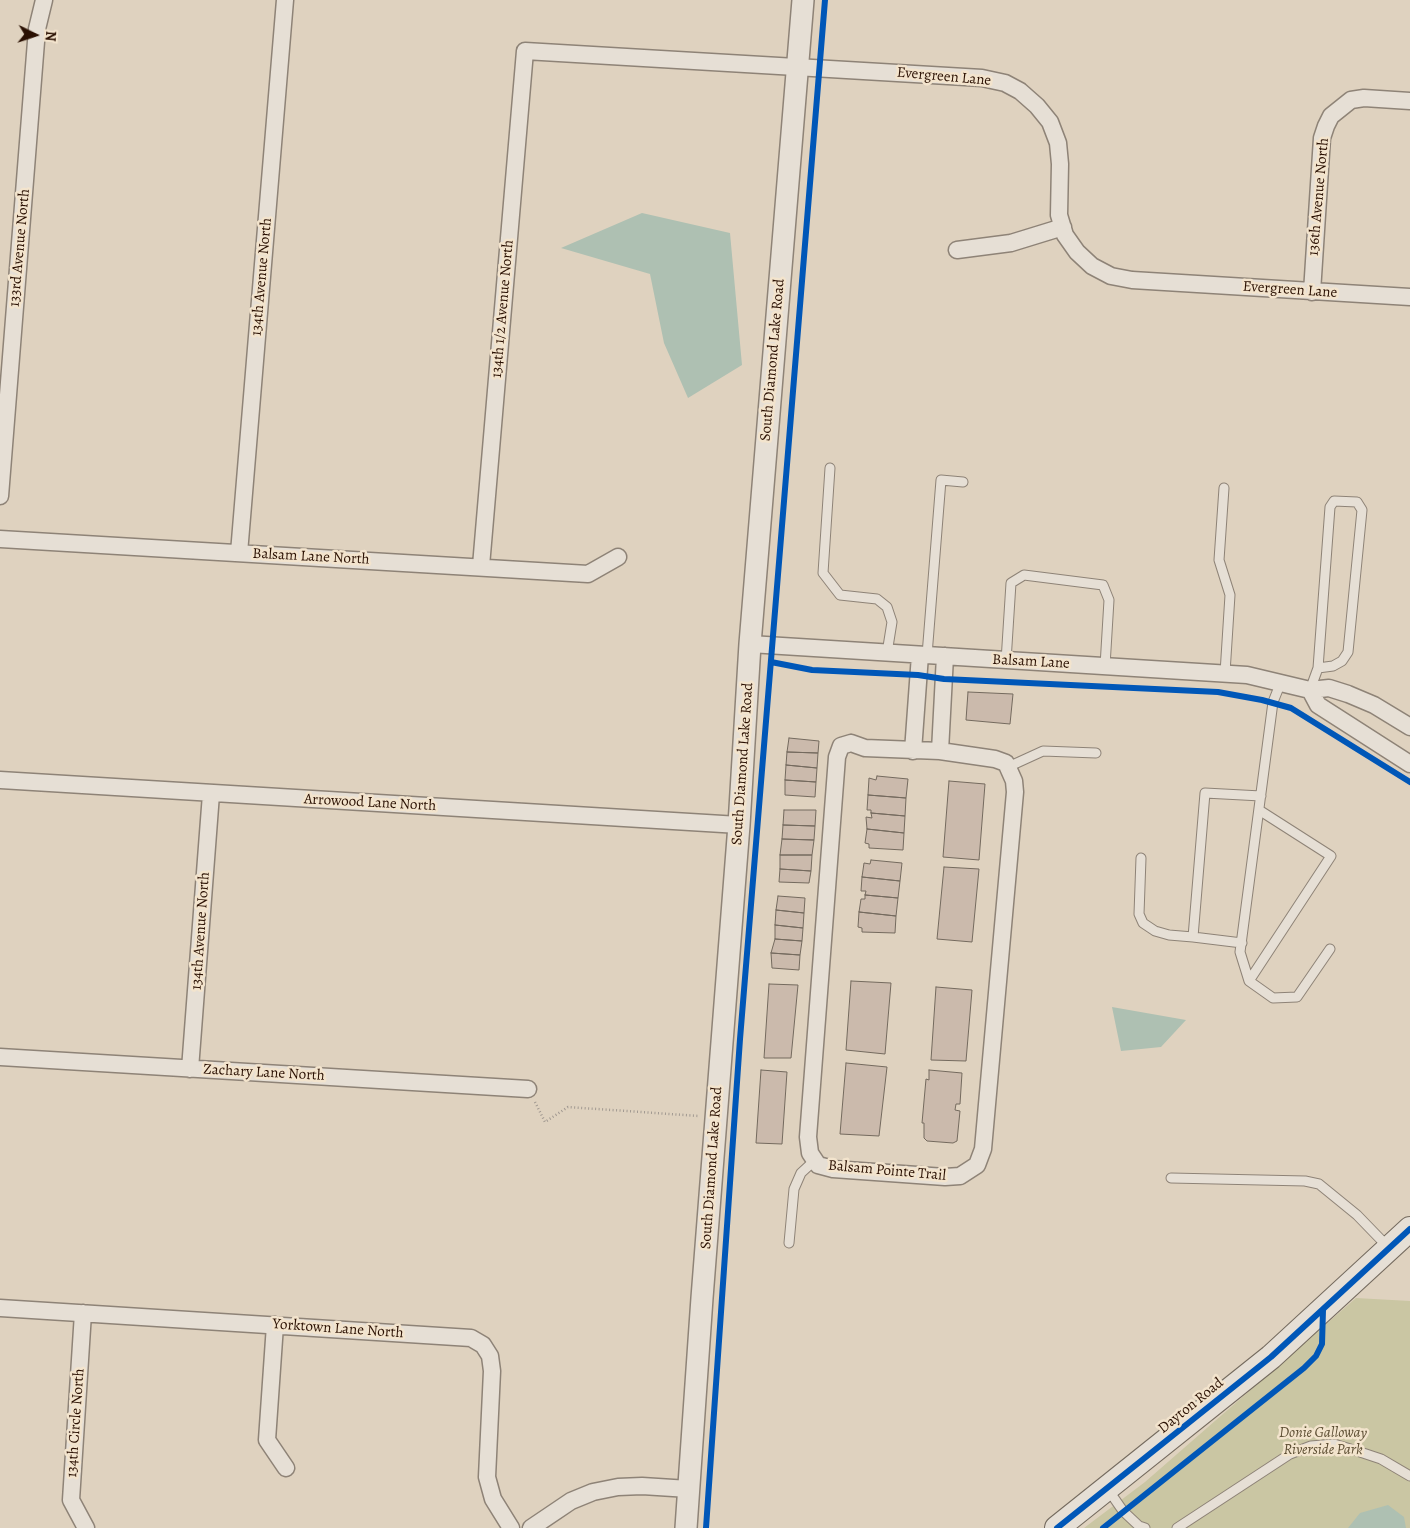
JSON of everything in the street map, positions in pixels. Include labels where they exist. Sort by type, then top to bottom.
[{"type":"main road","name":"Dayton Road","points":[[1057,1528],[1271,1357],[1410,1229]]},
{"type":"street","name":"133rd Avenue North","points":[[0,496],[37,29],[44,0]]},
{"type":"street","name":"134th Avenue North","points":[[239,553],[285,0]]},
{"type":"street","name":"South Diamond Lake Road","points":[[686,1528],[739,825],[750,644],[803,0]]},
{"type":"street","name":"Evergreen Lane","points":[[525,51],[982,78],[1005,83],[1020,91],[1037,106],[1050,122],[1058,143],[1060,164],[1058,195],[1063,227],[1077,252],[1092,266],[1111,276],[1132,280],[1410,297]]},
{"type":"street","name":"134th 1/2 Avenue North","points":[[481,566],[525,51]]},
{"type":"street","name":"136th Avenue North","points":[[1312,292],[1322,138],[1331,116],[1351,100],[1364,98],[1410,101]]},
{"type":"street","points":[[957,250],[1011,244],[1063,227]]},
{"type":"street","name":"Balsam Lane North","points":[[0,538],[588,574],[618,557]]},
{"type":"street","name":"Balsam Lane","points":[[750,644],[1225,673],[1281,682],[1310,690],[1329,688],[1374,705],[1410,727]]},
{"type":"street","points":[[913,751],[923,655]]},
{"type":"street","points":[[940,751],[945,656]]},
{"type":"street","points":[[1310,690],[1318,705],[1410,764]]},
{"type":"street","name":"Balsam Pointe Trail","points":[[850,742],[865,748],[940,751],[995,758],[1008,767],[1014,781],[1015,792],[984,1136],[980,1160],[966,1174],[945,1178],[824,1168],[814,1161],[810,1153],[808,1137],[838,752],[844,744],[850,742]]},
{"type":"street","name":"Arrowood Lane North","points":[[0,780],[739,825]]},
{"type":"street","name":"134th Avenue North","points":[[190,1069],[212,794]]},
{"type":"street","name":"Zachary Lane North","points":[[0,1057],[528,1089]]},
{"type":"street","name":"Yorktown Lane North","points":[[0,1308],[471,1338],[482,1345],[490,1356],[492,1371],[487,1476],[494,1499],[511,1528]]},
{"type":"street","name":"134th Circle North","points":[[84,1313],[71,1500],[86,1528]]},
{"type":"street","points":[[275,1325],[267,1440],[286,1468]]},
{"type":"street","points":[[531,1528],[571,1501],[593,1492],[618,1487],[642,1486],[689,1489]]},
{"type":"lane","points":[[830,468],[823,573],[840,595],[877,599],[887,607],[892,622],[887,653]]},
{"type":"lane","points":[[923,655],[941,480],[963,482]]},
{"type":"lane","points":[[1224,488],[1219,560],[1230,595],[1225,673]]},
{"type":"lane","points":[[1310,690],[1318,668],[1330,507],[1334,501],[1357,502],[1362,510],[1348,652],[1342,661],[1333,666],[1318,668]]},
{"type":"lane","points":[[1006,661],[1011,583],[1024,576],[1103,585],[1109,600],[1105,666]]},
{"type":"lane","points":[[1281,682],[1273,702],[1240,952],[1249,981],[1273,998],[1297,998],[1330,949]]},
{"type":"lane","points":[[1008,767],[1043,751],[1096,753]]},
{"type":"lane","points":[[1193,937],[1205,793],[1261,796]]},
{"type":"lane","points":[[1249,981],[1331,856],[1259,810]]},
{"type":"lane","points":[[1141,858],[1138,914],[1143,923],[1155,931],[1169,935],[1242,943]]},
{"type":"lane","points":[[789,1243],[794,1188],[801,1173],[814,1161]]},
{"type":"lane","points":[[1171,1178],[1305,1181],[1319,1184],[1356,1215],[1390,1249]]},
{"type":"lane","points":[[1177,1528],[1290,1454],[1311,1446],[1334,1444],[1381,1459],[1410,1476]]},
{"type":"lane","points":[[1107,1488],[1123,1511],[1139,1526],[1145,1528]]},
{"type":"path","points":[[528,1089],[545,1122],[568,1107],[716,1117]]},
{"type":"green space","name":"Donie Galloway Riverside Park","points":[[1356,1298],[1410,1301],[1410,1528],[1084,1528],[1145,1482]]},
{"type":"shaded area","points":[[642,213],[730,233],[742,365],[688,398],[664,343],[650,274],[561,248]]},
{"type":"shaded area","points":[[1112,1007],[1186,1020],[1161,1047],[1121,1051]]},
{"type":"shaded area","points":[[1388,1505],[1404,1517],[1406,1528],[1348,1528],[1360,1513]]},
{"type":"building","points":[[968,692],[1013,694],[1010,724],[966,720]]},
{"type":"building","points":[[789,738],[819,741],[818,753],[787,752]]},
{"type":"building","points":[[787,752],[818,753],[817,768],[786,765]]},
{"type":"building","points":[[786,765],[817,768],[816,782],[785,780]]},
{"type":"building","points":[[877,776],[908,779],[906,798],[868,795],[869,778],[876,780]]},
{"type":"building","points":[[785,780],[816,782],[815,797],[785,795]]},
{"type":"building","points":[[949,781],[985,784],[979,860],[943,857]]},
{"type":"building","points":[[868,795],[906,798],[905,816],[871,813],[871,810],[867,810]]},
{"type":"building","points":[[784,810],[816,810],[815,826],[783,825]]},
{"type":"building","points":[[871,813],[905,816],[904,833],[867,829],[866,817],[872,818]]},
{"type":"building","points":[[783,825],[815,826],[814,840],[782,839]]},
{"type":"building","points":[[867,829],[904,833],[903,850],[869,848],[869,844],[865,843]]},
{"type":"building","points":[[782,839],[814,840],[812,855],[780,855]]},
{"type":"building","points":[[780,855],[812,855],[811,871],[780,869]]},
{"type":"building","points":[[871,860],[902,863],[900,881],[862,877],[864,863],[870,864]]},
{"type":"building","points":[[944,867],[979,869],[972,942],[937,939]]},
{"type":"building","points":[[780,869],[811,871],[809,883],[779,882]]},
{"type":"building","points":[[862,877],[900,881],[898,898],[865,895],[866,891],[861,891]]},
{"type":"building","points":[[865,895],[898,898],[896,916],[859,912],[861,899],[865,899]]},
{"type":"building","points":[[778,896],[805,898],[804,913],[776,910]]},
{"type":"building","points":[[776,910],[804,913],[803,928],[775,925]]},
{"type":"building","points":[[859,912],[896,916],[895,933],[862,932],[862,928],[858,927]]},
{"type":"building","points":[[775,925],[803,928],[802,941],[775,939]]},
{"type":"building","points":[[775,939],[802,941],[800,955],[771,953]]},
{"type":"building","points":[[771,953],[800,955],[799,970],[772,968]]},
{"type":"building","points":[[851,981],[891,983],[885,1054],[846,1050]]},
{"type":"building","points":[[769,984],[798,985],[791,1058],[764,1058]]},
{"type":"building","points":[[936,987],[972,990],[966,1061],[931,1060]]},
{"type":"building","points":[[846,1063],[887,1067],[879,1136],[840,1134]]},
{"type":"building","points":[[761,1070],[787,1072],[782,1144],[756,1143]]},
{"type":"building","points":[[929,1070],[962,1073],[960,1104],[956,1104],[955,1110],[960,1111],[957,1141],[953,1143],[927,1141],[924,1138],[924,1123],[922,1123],[926,1079],[929,1080]]},
{"type":"cycle path","points":[[706,1528],[740,1039],[825,0]]},
{"type":"cycle path","points":[[771,662],[812,670],[918,675],[944,679],[1218,692],[1262,700],[1291,708],[1410,782]]},
{"type":"cycle path","points":[[1057,1528],[1271,1357],[1410,1229]]},
{"type":"cycle path","points":[[1103,1528],[1304,1368],[1316,1356],[1322,1344],[1323,1310]]}]
